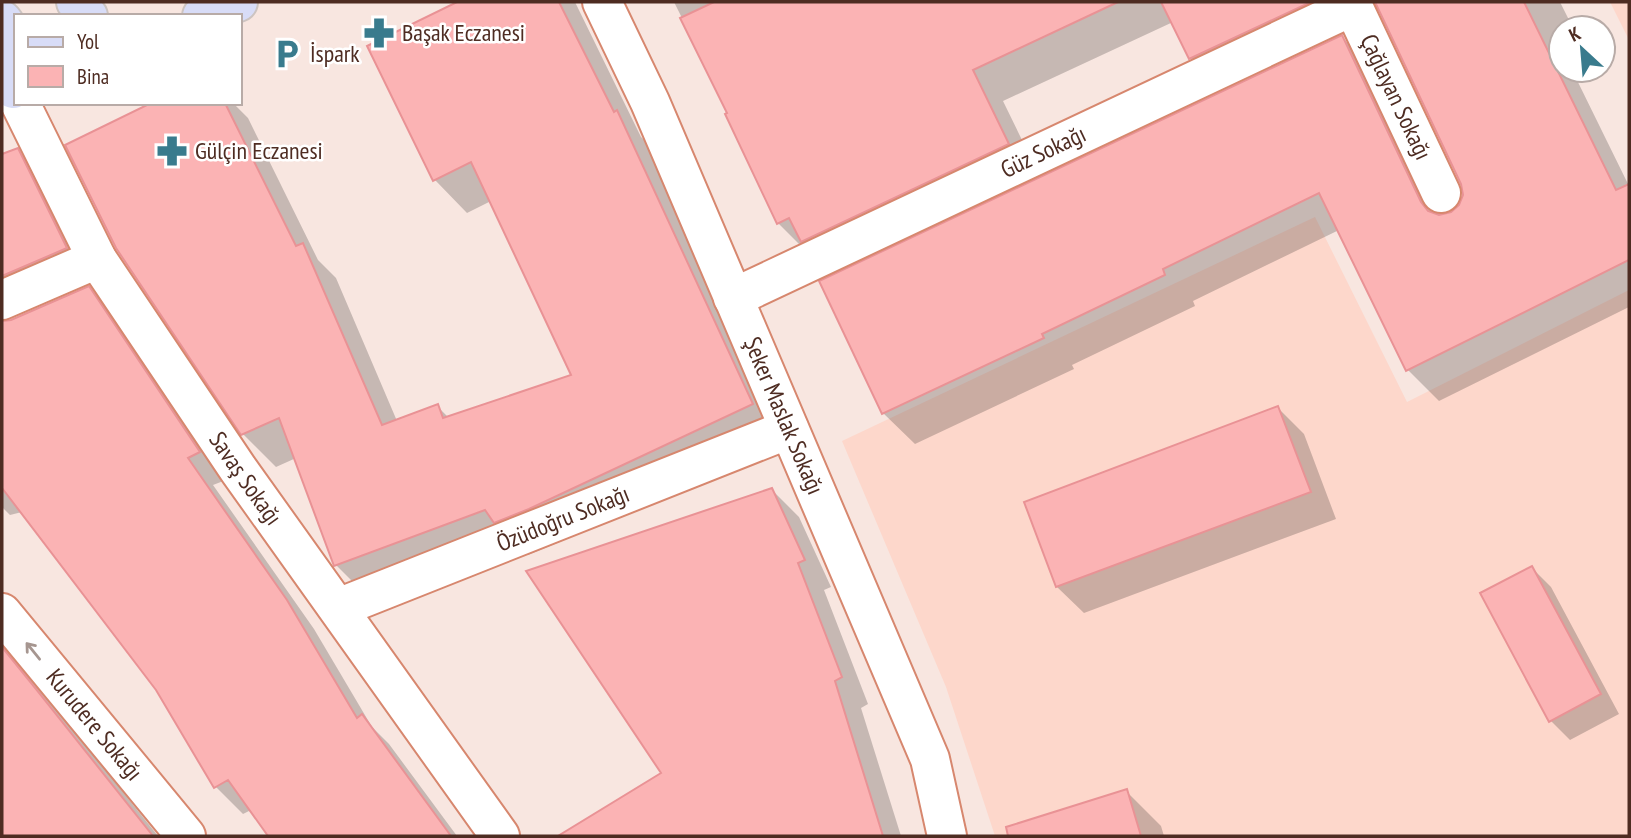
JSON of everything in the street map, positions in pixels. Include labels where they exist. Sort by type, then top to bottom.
[{"type":"main road","points":[[207,14],[238,2]]},
{"type":"main road","points":[[2,20],[14,50]]},
{"type":"main road","points":[[13,94],[14,74]]},
{"type":"street","name":"Şeker Maslak Sokağı","points":[[602,2],[650,102],[930,759],[947,836]]},
{"type":"street","name":"Güz Sokağı","points":[[733,299],[1352,4]]},
{"type":"street","name":"Çağlayan Sokağı","points":[[1352,4],[1441,193]]},
{"type":"street","name":"Savaş Sokağı","points":[[19,105],[97,259],[239,469],[499,836]]},
{"type":"street","points":[[2,300],[97,259]]},
{"type":"street","name":"Özüdoğru Sokağı","points":[[338,608],[789,429]]},
{"type":"street","name":"Kurudere Sokağı","points":[[2,613],[186,836]]},
{"type":"shaded area","points":[[1610,2],[1629,2],[1629,40],[1617,14]]},
{"type":"shaded area","points":[[1315,217],[1407,402],[1629,290],[1629,836],[995,836],[946,687],[842,441]]},
{"type":"building","points":[[457,2],[559,2],[614,112],[617,110],[753,404],[494,523],[485,510],[334,566],[279,418],[241,435],[116,248],[65,145],[147,105],[226,105],[296,246],[303,243],[382,425],[438,404],[443,418],[571,375],[471,162],[433,181],[367,46]]},
{"type":"building","points":[[714,2],[1118,2],[973,70],[1009,144],[801,242],[789,218],[777,224],[680,18]]},
{"type":"building","points":[[1161,2],[1311,2],[1189,59]]},
{"type":"building","points":[[1375,2],[1524,2],[1547,49],[1547,84],[1564,84],[1616,190],[1629,184],[1629,260],[1406,371],[1319,193],[1163,269],[1165,275],[1042,334],[1044,338],[882,414],[819,281],[1342,35],[1421,202],[1428,211],[1439,215],[1451,212],[1459,205],[1463,195],[1461,184]]},
{"type":"building","points":[[18,148],[67,248],[2,276],[2,154]]},
{"type":"building","points":[[89,286],[200,452],[188,458],[287,600],[357,718],[362,714],[451,836],[268,836],[228,780],[214,788],[156,690],[2,488],[2,321],[11,320]]},
{"type":"building","points":[[1278,406],[1311,492],[1056,587],[1024,502]]},
{"type":"building","points":[[772,488],[805,560],[798,563],[842,677],[835,681],[883,836],[558,836],[661,773],[526,571]]},
{"type":"building","points":[[1532,566],[1601,694],[1549,722],[1480,593]]},
{"type":"building","points":[[2,647],[36,689],[153,836],[2,836]]},
{"type":"building","points":[[1127,789],[1141,836],[1008,836],[1006,827]]},
{"type":"place","name":"Başak Eczanesi","points":[[379,33]]},
{"type":"place","name":"İspark","points":[[287,54]]},
{"type":"place","name":"Gülçin Eczanesi","points":[[172,151]]}]
